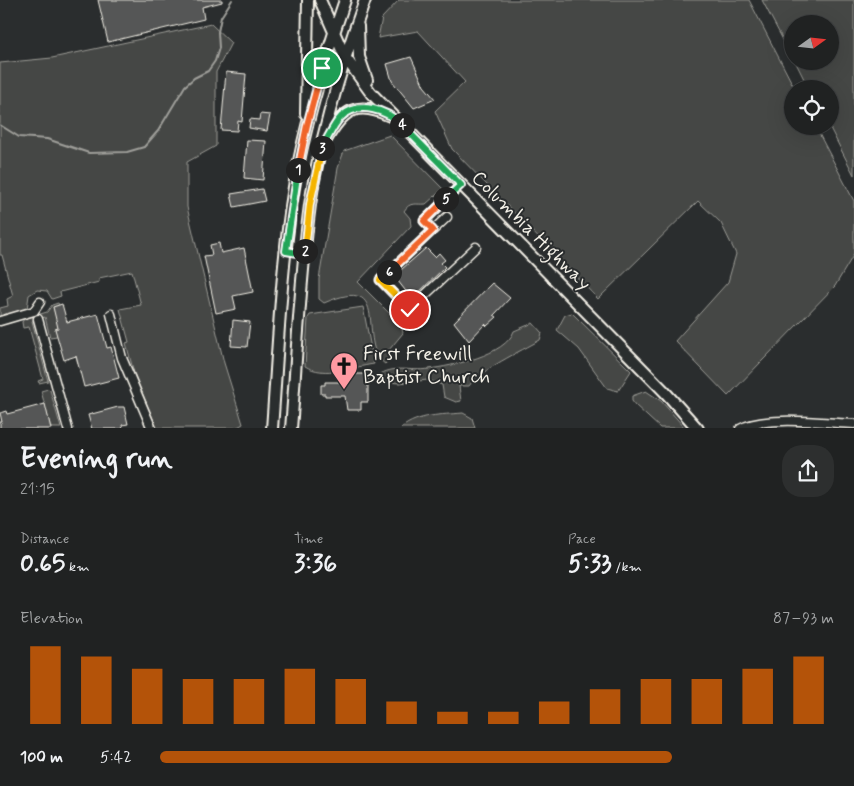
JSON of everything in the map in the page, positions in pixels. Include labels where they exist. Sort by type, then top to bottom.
[{"type":"main road","points":[[307,125],[305,91],[308,0]]},
{"type":"main road","name":"Columbia Highway","points":[[320,0],[346,57],[371,93],[665,392],[698,428]]},
{"type":"main road","points":[[272,428],[286,251],[294,187],[307,125],[345,0]]},
{"type":"main road","points":[[291,428],[304,254],[310,204],[328,117],[365,0]]},
{"type":"main road","points":[[358,20],[359,57],[371,93]]},
{"type":"main road","points":[[320,152],[336,123],[342,115],[351,110],[370,108],[394,117]]},
{"type":"main road","points":[[286,251],[304,254]]},
{"type":"street","points":[[433,230],[424,221],[461,185]]},
{"type":"street","points":[[447,217],[380,280],[410,310],[476,248]]},
{"type":"street","points":[[0,321],[34,312],[40,302]]},
{"type":"street","points":[[111,314],[122,358],[152,428]]},
{"type":"street","points":[[38,319],[68,428]]},
{"type":"street","points":[[740,428],[747,425],[782,421],[854,424]]},
{"type":"shaded area","points":[[399,0],[749,0],[790,80],[784,80],[784,135],[820,135],[854,201],[854,254],[835,286],[728,396],[675,341],[728,282],[736,254],[721,223],[698,201],[598,299],[452,149],[435,111],[465,82],[418,31],[378,38],[382,18]]},
{"type":"shaded area","points":[[762,0],[854,0],[854,175],[834,135],[839,135],[839,80],[804,80],[800,70],[839,70],[839,15],[784,15],[784,42]]},
{"type":"shaded area","points":[[211,24],[231,43],[216,72],[216,146],[187,162],[187,207],[224,363],[243,424],[236,428],[157,428],[134,373],[126,343],[129,342],[120,309],[141,305],[132,271],[99,278],[99,282],[60,292],[61,296],[52,299],[47,291],[37,290],[29,295],[27,309],[0,316],[0,308],[8,306],[7,299],[13,296],[2,255],[0,255],[0,63],[52,58]]},
{"type":"shaded area","points":[[390,135],[443,189],[426,204],[413,204],[406,208],[404,211],[410,218],[411,226],[358,282],[401,325],[403,333],[389,350],[390,359],[385,364],[377,354],[373,342],[367,303],[359,297],[346,296],[324,303],[319,299],[319,279],[338,168],[344,151]]},
{"type":"shaded area","points":[[58,303],[59,305],[53,307],[58,325],[68,325],[56,329],[57,336],[50,337],[45,317],[32,321],[48,381],[39,383],[38,381],[43,379],[29,327],[23,328],[22,322],[24,319],[47,312],[52,305]]},
{"type":"shaded area","points":[[363,307],[374,364],[330,371],[321,371],[305,366],[308,318],[310,315]]},
{"type":"shaded area","points":[[572,313],[631,371],[618,391],[607,388],[579,349],[557,330],[565,315]]},
{"type":"shaded area","points":[[533,323],[542,333],[540,340],[491,367],[469,386],[459,386],[461,401],[456,402],[444,397],[442,385],[428,380],[399,383],[377,381],[377,376],[390,370],[422,370],[477,358],[501,347],[514,331]]},
{"type":"shaded area","points":[[50,390],[61,428],[51,428],[41,391]]},
{"type":"shaded area","points":[[646,391],[661,401],[685,428],[660,428],[635,405],[632,401],[632,396]]},
{"type":"shaded area","points":[[463,413],[472,418],[475,428],[401,428],[408,423],[423,418]]},
{"type":"building","points":[[98,0],[222,0],[222,2],[202,7],[204,19],[108,42]]},
{"type":"building","points":[[411,57],[424,86],[435,99],[414,108],[392,81],[387,64]]},
{"type":"building","points":[[226,72],[246,74],[242,122],[238,121],[237,131],[221,130]]},
{"type":"building","points":[[260,114],[270,115],[267,131],[249,128],[250,119],[259,120]]},
{"type":"building","points":[[247,140],[266,141],[263,180],[244,178]]},
{"type":"building","points":[[262,189],[265,201],[234,207],[231,194]]},
{"type":"building","points":[[219,243],[221,253],[244,248],[253,292],[233,296],[236,309],[216,313],[204,256],[212,255],[210,245]]},
{"type":"building","points":[[426,248],[435,257],[439,253],[445,260],[441,263],[445,267],[412,299],[394,276]]},
{"type":"building","points":[[492,283],[510,298],[494,315],[497,317],[487,326],[485,324],[469,341],[454,322]]},
{"type":"building","points":[[62,304],[67,322],[98,314],[107,348],[111,347],[119,378],[84,387],[76,356],[64,360],[55,329],[58,328],[53,307]]},
{"type":"building","points":[[233,320],[250,322],[247,347],[231,346]]},
{"type":"building","name":"First Freewill Baptist Church","points":[[345,374],[368,374],[368,402],[361,402],[361,410],[347,410],[345,396],[325,396],[325,394],[321,394],[321,385],[325,385],[325,382],[345,382]]},
{"type":"building","points":[[45,404],[51,428],[0,428],[0,422],[2,422],[0,413],[6,411],[7,414]]},
{"type":"building","points":[[124,407],[128,424],[122,425],[123,428],[92,428],[88,415]]},
{"type":"waterway","points":[[0,125],[19,137],[47,139],[89,153],[127,152],[144,147],[158,131],[185,86],[194,78],[208,71],[215,61],[219,48],[218,32],[221,17],[232,0]]},
{"type":"place","name":"First Freewill Baptist Church","points":[[344,390]]},
{"type":"route","points":[[322,68],[307,125],[294,187],[286,251],[304,254],[310,204],[320,152],[342,115],[351,110],[370,108],[394,117],[461,185],[424,221],[433,230],[380,280],[410,310]]}]
